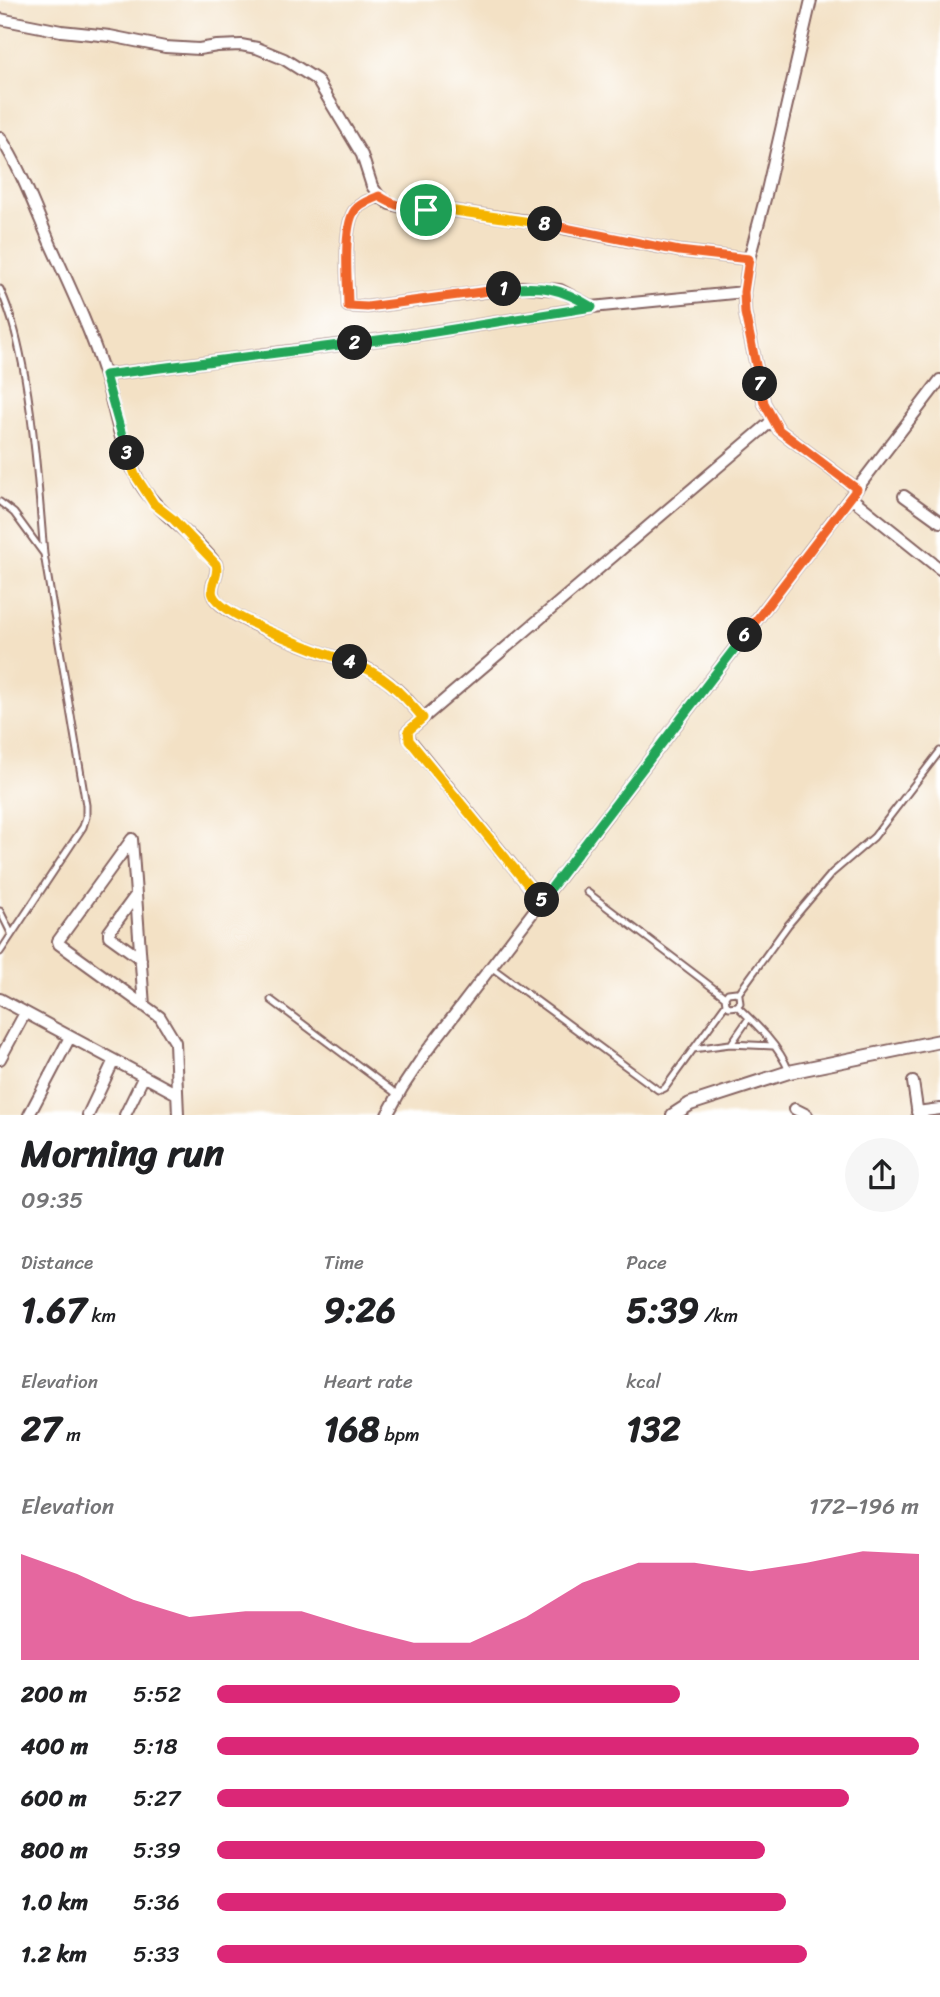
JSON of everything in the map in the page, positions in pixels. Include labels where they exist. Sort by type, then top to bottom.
[{"type":"street","points":[[811,0],[749,259],[744,292],[745,313],[764,403],[779,430],[940,569]]},
{"type":"street","points":[[0,19],[164,47],[257,48],[284,59],[317,80],[362,155],[372,186],[379,196],[390,204],[410,209],[448,210],[527,221],[679,251],[749,259]]},
{"type":"street","points":[[0,137],[7,147],[76,301],[105,375],[124,446],[135,475],[154,504],[173,519],[216,564],[218,570],[213,597],[222,608],[249,623],[375,673],[399,689],[423,718]]},
{"type":"street","points":[[379,196],[355,210],[349,222],[348,306],[367,307],[522,287],[560,290],[592,307]]},
{"type":"street","points":[[105,375],[416,335],[592,307],[744,292]]},
{"type":"street","points":[[387,1115],[426,1052],[940,380]]},
{"type":"street","points":[[541,901],[409,740],[408,731],[774,420]]},
{"type":"street","points":[[904,496],[940,522]]},
{"type":"street","points":[[144,1006],[132,839],[58,941],[59,944],[144,1006],[160,1017],[175,1042],[178,1115]]},
{"type":"street","points":[[136,895],[109,932],[109,936],[141,959]]},
{"type":"street","points":[[0,999],[177,1094]]},
{"type":"street","points":[[0,1059],[25,1013]]},
{"type":"street","points":[[29,1115],[70,1037]]},
{"type":"street","points":[[673,1115],[690,1104],[789,1072],[940,1041]]},
{"type":"street","points":[[88,1115],[114,1060]]},
{"type":"street","points":[[125,1115],[144,1076]]},
{"type":"street","points":[[912,1083],[917,1113],[940,1109]]},
{"type":"street","points":[[795,1110],[807,1115]]},
{"type":"lane","points":[[0,289],[11,315],[27,391],[36,450],[44,554],[86,805],[86,817],[80,832],[0,952]]},
{"type":"lane","points":[[0,502],[14,513],[44,554]]},
{"type":"lane","points":[[737,994],[788,925],[832,873],[874,837],[940,751]]},
{"type":"lane","points":[[491,967],[658,1090],[665,1088],[726,1004],[725,996],[587,892]]},
{"type":"lane","points":[[0,911],[12,933]]},
{"type":"lane","points":[[725,996],[732,992],[737,994],[741,999],[737,1006]]},
{"type":"lane","points":[[271,1000],[398,1095]]},
{"type":"lane","points":[[726,1004],[729,1007],[737,1006]]},
{"type":"lane","points":[[737,1006],[785,1060],[789,1072]]},
{"type":"lane","points":[[730,1044],[749,1018]]},
{"type":"lane","points":[[694,1049],[730,1044],[773,1046]]},
{"type":"route","points":[[379,196],[390,204],[426,210],[448,210],[527,221],[679,251],[749,259],[744,292],[745,313],[764,403],[779,430],[857,489],[541,901],[409,740],[408,731],[423,718],[399,689],[362,666],[249,623],[222,608],[213,597],[218,570],[213,559],[154,504],[135,475],[124,446],[105,375],[416,335],[592,307],[560,290],[522,287],[367,307],[348,306],[347,246],[349,222],[355,210],[379,196]]}]
